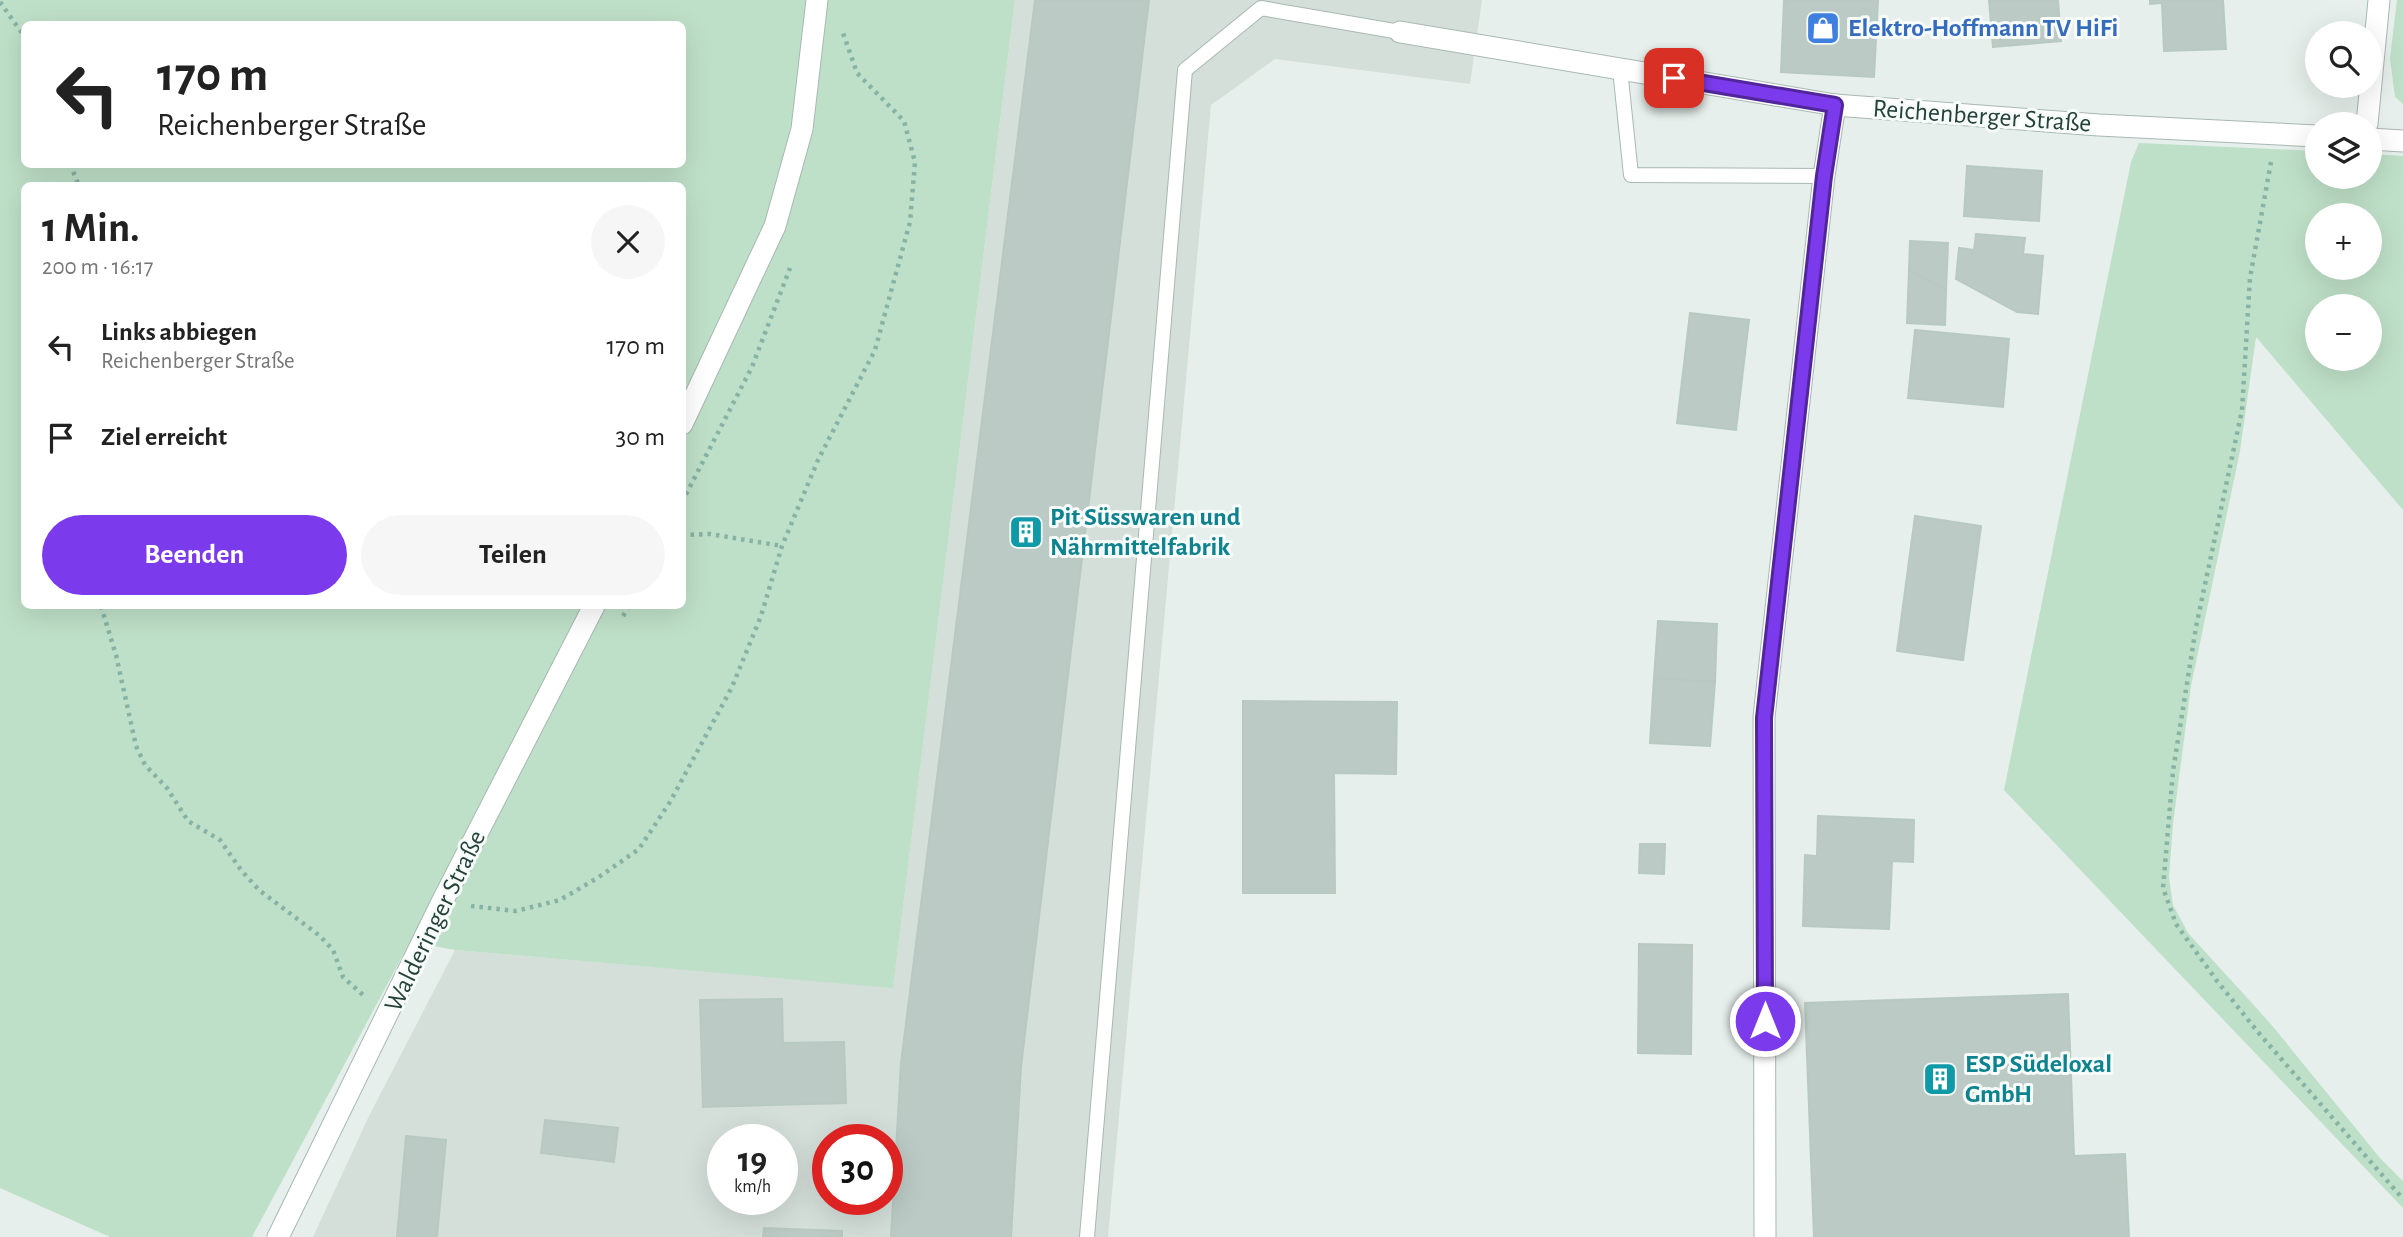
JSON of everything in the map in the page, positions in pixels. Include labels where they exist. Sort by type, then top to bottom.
[{"type":"street","points":[[686,415],[775,226],[802,128],[817,0]]},
{"type":"street","points":[[2368,112],[2379,0]]},
{"type":"street","name":"Reichenberger Straße","points":[[1400,32],[1835,105],[2099,125],[2305,135]]},
{"type":"street","points":[[1765,1237],[1764,718],[1824,176],[1835,105]]},
{"type":"street","points":[[2382,140],[2403,141]]},
{"type":"street","name":"Walderinger Straße","points":[[278,1237],[442,902],[592,609]]},
{"type":"lane","points":[[1087,1237],[1185,69],[1261,8],[1400,32]]},
{"type":"lane","points":[[1620,69],[1631,176],[1824,176]]},
{"type":"path","points":[[0,2],[21,32]]},
{"type":"path","points":[[442,902],[516,911],[560,900],[639,849],[670,802],[732,687],[761,616],[782,546],[818,460],[875,350],[910,222],[915,163],[904,121],[857,74],[843,31]]},
{"type":"path","points":[[2276,134],[2250,278],[2242,410],[2196,626],[2173,771],[2163,888],[2176,924],[2217,981],[2403,1199]]},
{"type":"path","points":[[686,535],[710,534],[782,546]]},
{"type":"path","points":[[102,609],[116,655],[136,746],[145,765],[167,788],[188,821],[220,840],[259,890],[320,936],[333,950],[343,976],[378,1011],[383,1026]]},
{"type":"shaded area","points":[[1015,0],[1482,0],[1470,84],[1275,59],[1211,105],[1108,1237],[313,1237],[369,1116],[455,950],[893,987]]},
{"type":"green space","points":[[0,0],[1015,0],[893,988],[455,950],[410,942],[252,1237],[110,1237],[0,1188]]},
{"type":"green space","points":[[2397,0],[2403,0],[2403,104],[2395,97],[2390,58]]},
{"type":"green space","points":[[2139,143],[2305,150],[2305,189],[2382,189],[2382,155],[2403,156],[2403,510],[2256,337],[2240,451],[2191,686],[2169,877],[2173,905],[2188,933],[2270,1023],[2380,1158],[2403,1181],[2403,1208],[2004,790],[2131,162]]},
{"type":"building","name":"Pit Süsswaren und Nährmittelfabrik","points":[[1035,0],[1149,0],[1021,1067],[1011,1237],[891,1237],[892,1215],[903,1215],[903,1124],[897,1124],[901,1063]]},
{"type":"building","points":[[1784,0],[1878,0],[1874,77],[1781,72]]},
{"type":"building","points":[[1989,0],[2058,0],[2061,41],[1993,47]]},
{"type":"building","points":[[2150,0],[2223,0],[2226,49],[2164,51],[2162,3],[2150,4]]},
{"type":"building","points":[[1967,166],[2042,171],[2039,221],[1964,216]]},
{"type":"building","points":[[1976,234],[2025,238],[2023,254],[2043,256],[2038,314],[2017,312],[1956,279],[1959,248],[1974,250]]},
{"type":"building","points":[[1910,241],[1948,243],[1946,290],[1909,270]]},
{"type":"building","points":[[1909,270],[1946,290],[1945,325],[1907,323]]},
{"type":"building","points":[[1690,313],[1749,320],[1736,430],[1677,423]]},
{"type":"building","points":[[1915,330],[2009,339],[2003,407],[1908,398]]},
{"type":"building","points":[[1915,516],[1981,526],[1963,660],[1897,651]]},
{"type":"building","points":[[1658,621],[1717,624],[1715,682],[1654,678]]},
{"type":"building","points":[[1654,678],[1715,682],[1710,746],[1650,743]]},
{"type":"building","points":[[1243,701],[1397,702],[1396,774],[1334,773],[1335,893],[1243,893]]},
{"type":"building","points":[[1818,816],[1914,820],[1913,862],[1892,861],[1889,929],[1803,926],[1805,855],[1817,856]]},
{"type":"building","points":[[1640,844],[1665,844],[1664,874],[1639,873]]},
{"type":"building","points":[[1639,944],[1692,945],[1691,1054],[1638,1053]]},
{"type":"building","name":"ESP Südeloxal GmbH","points":[[2068,994],[2074,1156],[2125,1154],[2129,1237],[1814,1237],[1805,1003]]},
{"type":"building","points":[[782,999],[783,1043],[844,1042],[846,1103],[703,1107],[700,1000]]},
{"type":"building","points":[[545,1120],[618,1128],[614,1162],[541,1153]]},
{"type":"building","points":[[406,1136],[446,1140],[437,1237],[397,1237]]},
{"type":"building","points":[[764,1228],[842,1231],[842,1237],[763,1237]]},
{"type":"place","name":"Elektro-Hoffmann TV HiFi","points":[[1823,28]]},
{"type":"place","name":"Pit Süsswaren und Nährmittelfabrik","points":[[1026,532]]},
{"type":"place","name":"ESP Südeloxal GmbH","points":[[1940,1079]]},
{"type":"route","points":[[1674,78],[1835,105],[1824,176],[1764,718],[1765,1021]]}]
